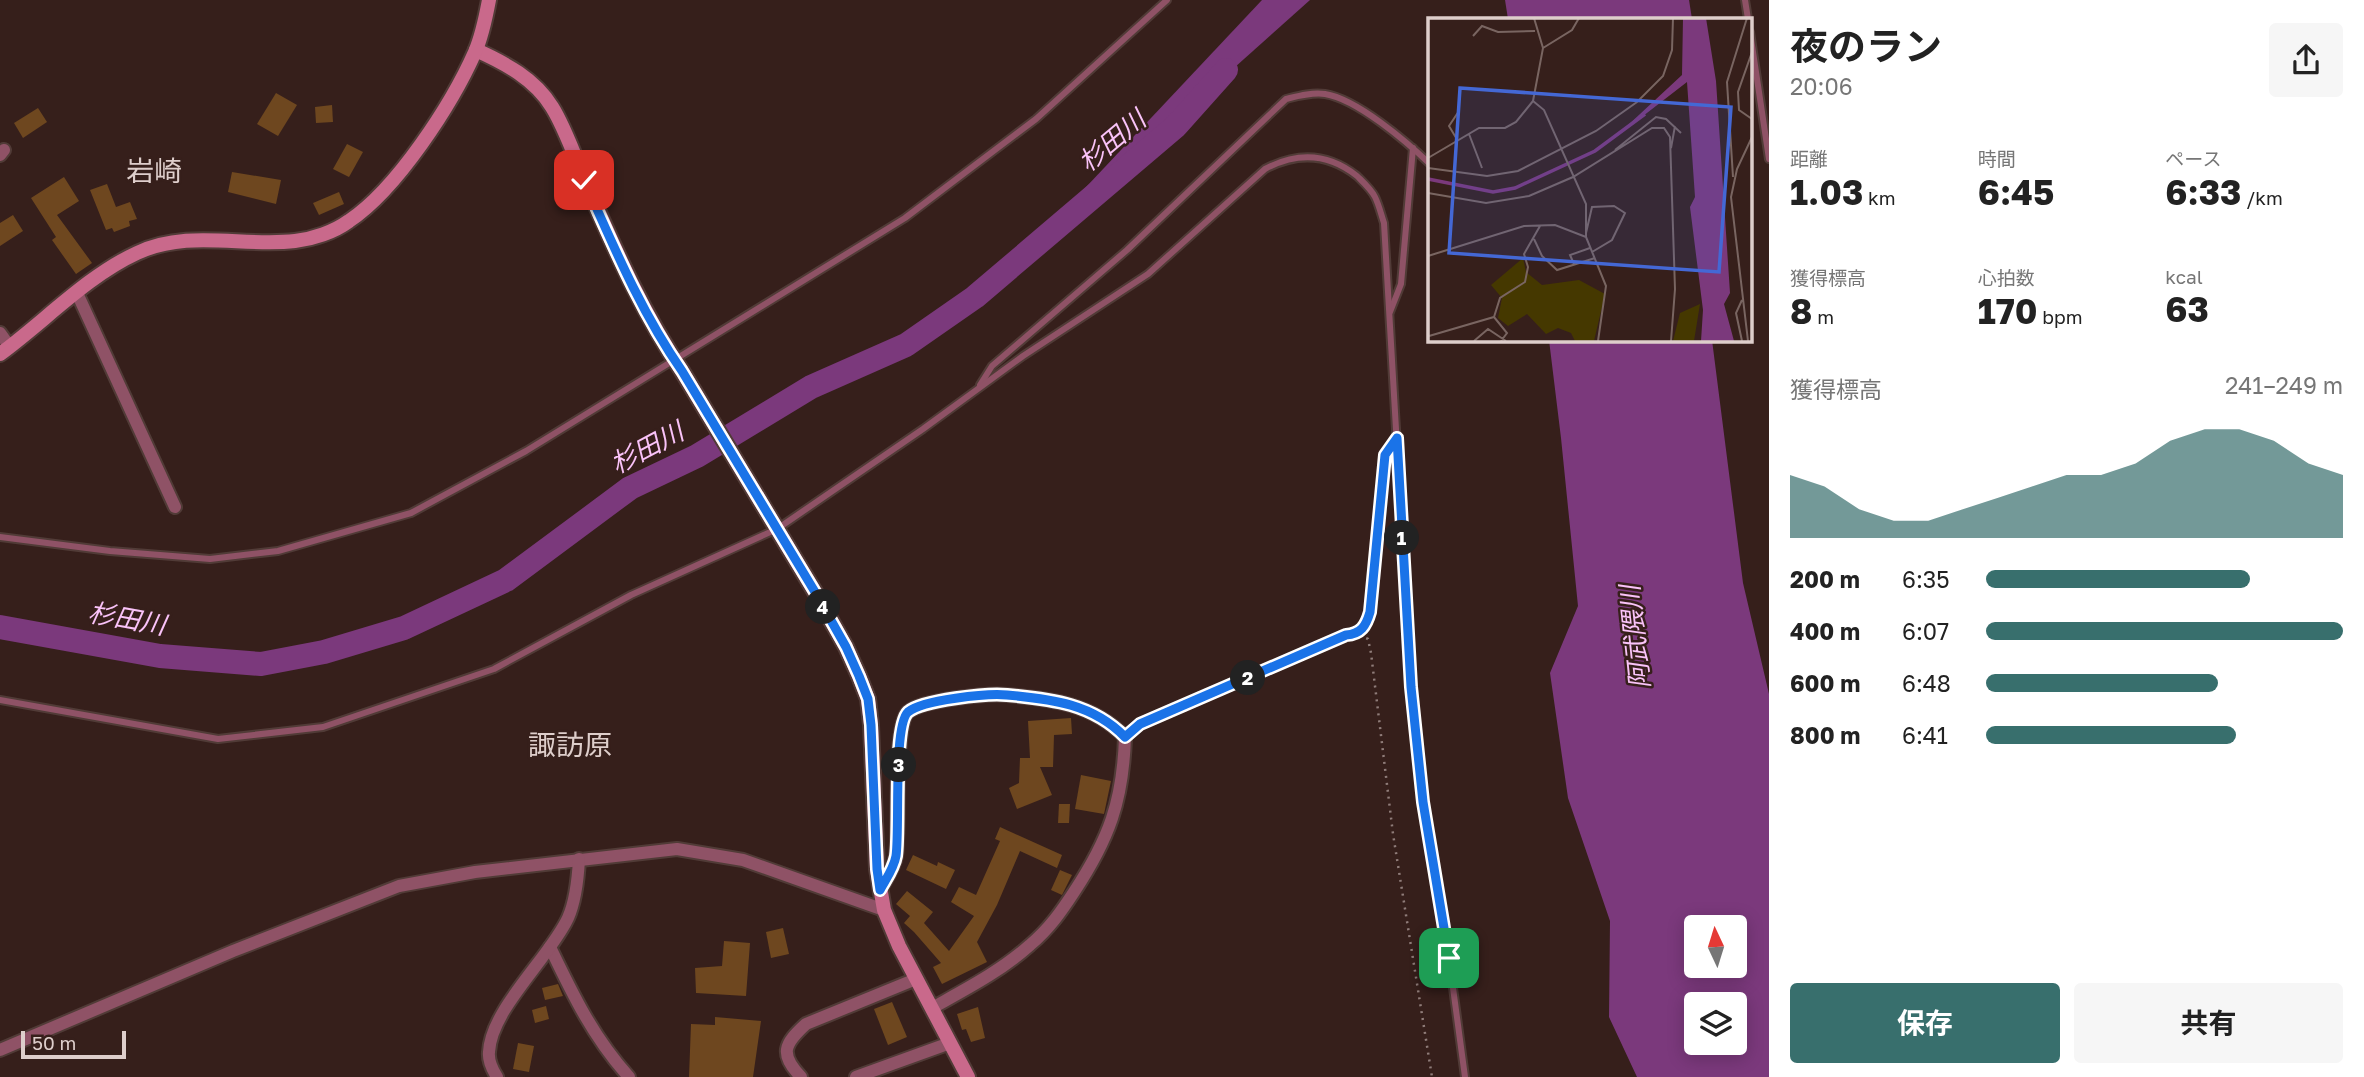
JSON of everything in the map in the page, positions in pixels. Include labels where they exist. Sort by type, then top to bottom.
[{"type":"street","points":[[0,332],[5,351],[104,273],[137,253],[164,244],[224,239],[294,242],[325,234],[350,221],[379,195],[409,161],[449,102],[476,50],[489,0]]},
{"type":"street","points":[[476,50],[505,63],[533,83],[552,106],[613,246],[661,341],[846,647],[868,699],[877,869],[884,910],[916,979],[968,1077]]},
{"type":"street","points":[[77,293],[175,507]]},
{"type":"street","points":[[880,890],[896,859],[900,738],[902,722],[908,712],[935,702],[994,694],[1054,699],[1095,714],[1112,724],[1125,737],[1118,803],[1108,836],[1055,922],[992,974],[932,1009]]},
{"type":"street","points":[[0,1051],[233,951],[399,886],[475,872],[677,849],[743,860],[884,910]]},
{"type":"street","points":[[497,1077],[490,1064],[489,1049],[500,1019],[569,916],[578,884],[579,859]]},
{"type":"street","points":[[550,947],[581,1011],[608,1054],[629,1077]]},
{"type":"street","points":[[801,1077],[788,1062],[786,1051],[792,1037],[806,1024],[916,979]]},
{"type":"street","points":[[856,1077],[950,1043]]},
{"type":"lane","points":[[0,537],[110,551],[210,559],[278,551],[411,513],[678,366],[905,218],[1036,120],[1167,0]]},
{"type":"lane","points":[[1745,0],[1748,18]]},
{"type":"lane","points":[[1752,45],[1769,159]]},
{"type":"lane","points":[[976,390],[992,366],[1127,250],[1286,99],[1325,94],[1354,106],[1391,130],[1428,162]]},
{"type":"lane","points":[[1390,314],[1401,284],[1413,148]]},
{"type":"lane","points":[[0,701],[218,739],[323,727],[494,669],[631,595],[777,529],[1023,356],[1148,274],[1265,169],[1281,161],[1303,156],[1325,158],[1346,168],[1375,195],[1384,223],[1414,714],[1423,802],[1449,958],[1465,1077]]},
{"type":"path","points":[[1357,634],[1364,628],[1370,612],[1385,455],[1397,438]]},
{"type":"path","points":[[1125,737],[1140,724],[1346,635],[1357,634],[1368,639],[1393,834],[1432,1077]]},
{"type":"water","points":[[1262,0],[1310,0],[1009,269]]},
{"type":"water","points":[[1505,0],[1689,0],[1692,18],[1508,18]]},
{"type":"water","name":"阿武隈川","points":[[1549,341],[1712,341],[1743,583],[1769,694],[1769,1077],[1637,1077],[1609,1017],[1610,921],[1568,798],[1550,673],[1578,606]]},
{"type":"building","points":[[276,93],[297,105],[278,136],[257,124]]},
{"type":"building","points":[[332,105],[333,122],[316,123],[315,107]]},
{"type":"building","points":[[38,108],[47,122],[23,138],[14,123]]},
{"type":"building","points":[[347,144],[363,152],[349,177],[333,169]]},
{"type":"building","points":[[232,172],[281,180],[276,204],[228,192]]},
{"type":"building","points":[[64,177],[79,201],[57,215],[92,263],[76,274],[52,240],[56,237],[31,198]]},
{"type":"building","points":[[107,184],[116,207],[130,202],[137,219],[129,221],[130,226],[114,232],[112,228],[106,230],[90,190]]},
{"type":"building","points":[[339,192],[344,204],[319,215],[313,203]]},
{"type":"building","points":[[13,215],[23,231],[0,246],[0,223]]},
{"type":"building","points":[[1071,718],[1072,734],[1054,735],[1053,767],[1040,767],[1052,795],[1017,809],[1009,788],[1019,783],[1020,758],[1030,758],[1028,721]]},
{"type":"building","points":[[1081,775],[1111,781],[1104,814],[1075,809]]},
{"type":"building","points":[[1059,804],[1070,804],[1069,823],[1058,823]]},
{"type":"building","points":[[1000,827],[1062,855],[1057,868],[1020,851],[997,905],[977,942],[987,962],[942,984],[933,967],[941,963],[904,923],[910,916],[896,904],[907,891],[933,912],[924,923],[949,951],[974,916],[951,902],[959,887],[976,895],[1000,841],[995,839]]},
{"type":"building","points":[[913,855],[937,866],[938,862],[955,870],[946,889],[906,870]]},
{"type":"building","points":[[1060,870],[1072,875],[1062,895],[1051,890]]},
{"type":"building","points":[[783,928],[789,954],[771,958],[766,932]]},
{"type":"building","points":[[724,941],[750,943],[746,996],[696,993],[695,968],[722,966]]},
{"type":"building","points":[[558,984],[563,996],[545,1000],[542,988]]},
{"type":"building","points":[[892,1002],[907,1037],[888,1045],[874,1009]]},
{"type":"building","points":[[546,1006],[549,1019],[535,1023],[532,1010]]},
{"type":"building","points":[[978,1007],[985,1038],[971,1042],[966,1029],[962,1030],[957,1014]]},
{"type":"building","points":[[715,1017],[761,1021],[753,1077],[689,1077],[691,1024],[715,1025]]},
{"type":"building","points":[[518,1043],[534,1046],[529,1072],[513,1069]]},
{"type":"waterway","name":"杉田川","points":[[0,627],[160,656],[261,664],[324,652],[404,628],[506,580],[630,488],[697,456],[811,387],[906,345],[975,297],[1176,126],[1226,70]]},
{"type":"district","name":"岩崎","points":[[154,171]]},
{"type":"district","name":"諏訪原","points":[[570,745]]},
{"type":"route","points":[[584,180],[613,246],[661,341],[682,371],[815,592],[859,676],[868,699],[871,725],[880,890],[896,859],[900,738],[902,722],[908,712],[935,702],[994,694],[1054,699],[1095,714],[1112,724],[1125,737],[1140,724],[1346,635],[1357,634],[1364,628],[1370,612],[1385,455],[1397,438],[1411,687],[1423,802],[1449,958]]}]
